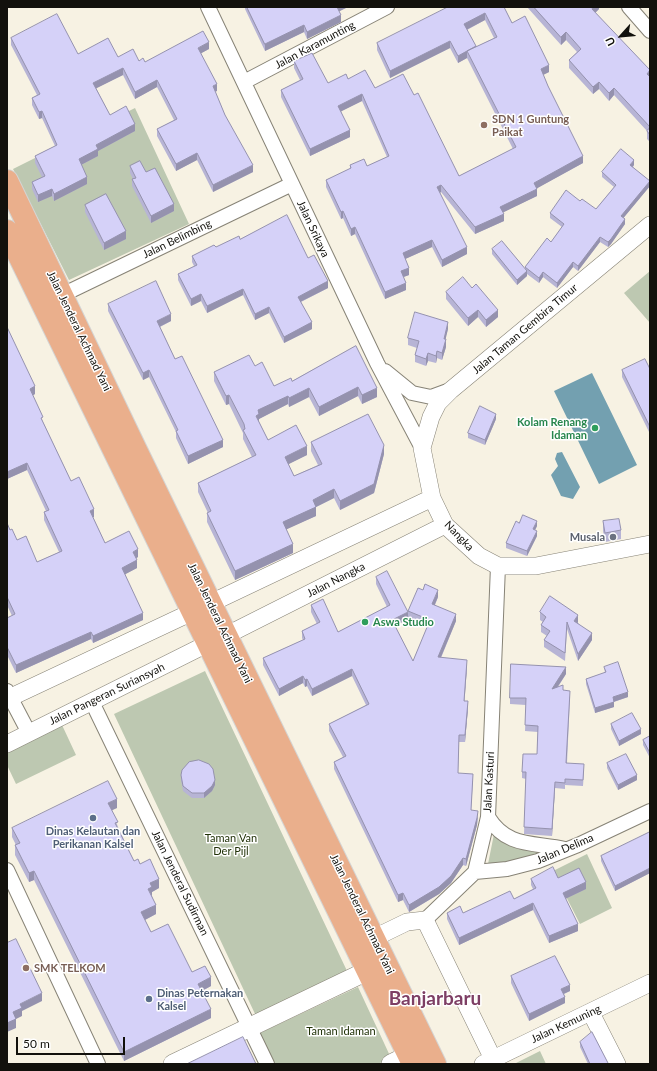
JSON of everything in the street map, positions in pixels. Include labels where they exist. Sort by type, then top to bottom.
[{"type":"highway","name":"Jalan Jenderal Achmad Yani","points":[[7,181],[62,295],[367,971],[404,1061]]},
{"type":"highway","name":"Jalan Jenderal Achmad Yani","points":[[7,231],[202,607]]},
{"type":"highway","name":"Jalan Jenderal Achmad Yani","points":[[217,640],[374,938],[435,1064]]},
{"type":"main road","points":[[173,1064],[367,971]]},
{"type":"street","name":"Jalan Srikaya","points":[[208,7],[377,364],[422,448]]},
{"type":"street","name":"Jalan Karamunting","points":[[244,82],[387,7]]},
{"type":"street","points":[[629,7],[650,31]]},
{"type":"street","name":"Jalan Belimbing","points":[[62,295],[292,184]]},
{"type":"street","name":"Jalan Taman Gembira Timur","points":[[422,448],[431,417],[438,403],[451,390],[650,225]]},
{"type":"street","points":[[377,364],[395,381],[412,393],[431,397],[451,390]]},
{"type":"street","name":"Nangka","points":[[422,448],[432,498],[445,525],[479,556],[498,566]]},
{"type":"street","points":[[29,733],[8,696],[202,607],[432,498]]},
{"type":"street","name":"Jalan Nangka","points":[[217,640],[445,525]]},
{"type":"street","points":[[498,566],[536,566],[650,544]]},
{"type":"street","name":"Jalan Kasturi","points":[[475,872],[488,817],[498,566]]},
{"type":"street","name":"Jalan Pangeran Suriansyah","points":[[7,744],[217,640]]},
{"type":"street","name":"Jalan Jenderal Sudirman","points":[[92,702],[250,1026],[267,1064]]},
{"type":"street","name":"Jalan Delima","points":[[475,872],[526,865],[583,843],[650,810]]},
{"type":"street","points":[[488,817],[495,828],[511,840],[565,849]]},
{"type":"street","points":[[7,870],[98,1064]]},
{"type":"street","points":[[374,938],[407,922],[425,920],[475,872]]},
{"type":"street","points":[[425,920],[488,1061]]},
{"type":"street","name":"Jalan Kemuning","points":[[488,1061],[650,983]]},
{"type":"street","points":[[591,1012],[617,1064]]},
{"type":"green space","points":[[135,108],[189,224],[69,280],[13,169]]},
{"type":"green space","points":[[650,271],[650,323],[624,293]]},
{"type":"green space","name":"Taman Van Der Pijl","points":[[205,671],[348,973],[256,1016],[114,714]]},
{"type":"green space","points":[[62,725],[76,755],[16,784],[7,765],[7,752]]},
{"type":"green space","points":[[494,834],[546,852],[529,859],[488,864]]},
{"type":"green space","points":[[587,854],[612,908],[580,924],[553,871]]},
{"type":"green space","name":"Taman Idaman","points":[[358,987],[391,1058],[378,1064],[275,1064],[260,1033]]},
{"type":"green space","points":[[540,1051],[546,1064],[514,1064]]},
{"type":"water","name":"Kolam Renang Idaman","points":[[592,373],[637,465],[599,484],[554,391]]},
{"type":"water","points":[[562,452],[580,487],[573,499],[561,496],[551,475],[558,466],[555,459],[557,453]]},
{"type":"building","points":[[247,7],[337,7],[341,15],[307,32],[304,25],[265,44]]},
{"type":"building","points":[[448,7],[504,7],[512,23],[525,16],[549,65],[541,69],[548,86],[583,156],[534,183],[537,189],[500,207],[504,214],[475,227],[441,185],[437,187],[467,247],[442,260],[432,240],[403,253],[409,268],[401,271],[406,283],[385,292],[355,227],[351,229],[326,180],[351,168],[350,165],[364,159],[367,166],[389,156],[362,94],[338,106],[350,130],[310,149],[281,90],[303,79],[294,61],[312,53],[328,83],[346,74],[348,79],[365,70],[375,88],[403,74],[414,95],[418,93],[459,176],[516,147],[467,51],[458,56],[450,41],[390,71],[377,43]],"holes":[[[485,13],[497,37],[467,51],[476,46],[464,24]]]},
{"type":"building","points":[[534,7],[593,7],[592,9],[650,70],[647,74],[650,77],[650,127],[614,88],[609,93],[599,82],[593,87],[569,60],[581,49],[566,32],[561,37]]},
{"type":"building","points":[[57,14],[78,54],[108,38],[118,57],[133,49],[139,61],[143,58],[145,62],[203,31],[209,42],[198,48],[217,84],[213,86],[225,115],[253,165],[213,185],[197,153],[176,164],[157,129],[177,119],[157,80],[135,92],[123,68],[93,83],[110,115],[126,106],[135,124],[96,145],[98,149],[79,159],[87,177],[54,194],[52,189],[38,195],[32,182],[45,176],[35,156],[57,145],[42,111],[39,112],[32,98],[40,94],[11,38]]},
{"type":"building","points":[[650,128],[650,135],[647,131]]},
{"type":"building","points":[[621,149],[634,160],[630,165],[650,181],[621,216],[625,219],[608,242],[600,237],[578,266],[573,262],[557,283],[543,272],[539,278],[525,267],[547,238],[551,242],[564,224],[550,213],[566,190],[580,201],[582,199],[596,209],[616,185],[602,172]]},
{"type":"building","points":[[140,161],[146,172],[155,168],[174,204],[151,216],[132,179],[136,178],[130,166]]},
{"type":"building","points":[[106,194],[126,231],[104,243],[85,205]]},
{"type":"building","points":[[287,215],[308,258],[314,255],[328,281],[298,297],[312,322],[284,337],[269,307],[255,314],[243,289],[207,306],[201,294],[191,299],[178,274],[197,265],[192,256],[214,245],[216,247],[239,236],[240,239]]},
{"type":"building","points":[[502,241],[527,271],[517,280],[492,249]]},
{"type":"building","points":[[463,277],[472,288],[476,284],[498,310],[486,320],[478,310],[468,318],[446,292]]},
{"type":"building","points":[[156,281],[171,314],[157,321],[175,359],[182,356],[223,440],[188,456],[176,431],[178,430],[149,370],[143,373],[108,304]]},
{"type":"building","points":[[415,312],[448,322],[444,339],[446,339],[442,353],[437,351],[436,356],[428,353],[426,359],[415,355],[419,341],[408,338]]},
{"type":"building","points":[[7,327],[35,386],[30,389],[43,417],[41,418],[71,481],[79,477],[94,509],[90,511],[105,543],[129,531],[138,549],[133,552],[137,560],[122,568],[143,613],[93,636],[91,632],[16,665],[7,647],[7,618],[15,614],[7,597],[7,523],[10,530],[12,529],[17,540],[26,536],[37,562],[62,551],[44,512],[49,510],[27,463],[7,472]]},
{"type":"building","points":[[356,346],[377,388],[362,395],[358,387],[319,407],[309,388],[289,398],[288,396],[258,410],[259,414],[256,416],[268,440],[296,425],[307,446],[285,457],[294,476],[322,464],[311,442],[368,414],[384,445],[374,484],[340,501],[334,489],[313,500],[316,507],[283,522],[293,544],[235,571],[207,513],[211,511],[198,483],[256,455],[243,430],[245,429],[244,424],[229,395],[226,396],[214,372],[249,355],[255,366],[262,362],[274,386],[291,378],[292,381]]},
{"type":"building","points":[[645,359],[650,369],[650,427],[622,370]]},
{"type":"building","points":[[480,406],[496,414],[485,440],[468,433]]},
{"type":"building","points":[[523,515],[537,521],[533,529],[537,531],[527,551],[506,543],[516,521],[519,523]]},
{"type":"building","points":[[619,519],[621,530],[605,533],[603,521]]},
{"type":"building","points":[[387,571],[408,612],[392,620],[413,661],[430,620],[408,611],[418,588],[423,590],[425,584],[438,590],[432,604],[456,614],[438,657],[467,660],[464,701],[468,701],[465,735],[459,735],[458,773],[473,774],[471,810],[478,811],[466,859],[463,858],[451,876],[439,887],[409,905],[403,893],[398,895],[334,762],[346,756],[329,724],[369,704],[352,669],[312,689],[307,679],[305,680],[303,676],[279,689],[263,658],[305,639],[302,631],[320,622],[311,605],[323,599],[338,632],[390,605],[376,577]]},
{"type":"building","points":[[550,596],[578,615],[574,621],[592,633],[578,654],[567,622],[565,653],[544,640],[550,631],[541,625],[546,617],[540,612]]},
{"type":"building","points":[[618,662],[628,692],[613,697],[614,702],[595,708],[586,679],[606,672],[604,667]]},
{"type":"building","points":[[511,664],[566,667],[552,689],[563,685],[563,690],[570,691],[566,763],[584,764],[583,780],[565,779],[565,783],[555,782],[552,829],[524,827],[526,772],[522,772],[523,754],[537,754],[538,726],[525,725],[526,698],[510,698]]},
{"type":"building","points":[[632,713],[641,729],[619,741],[611,724]]},
{"type":"building","points":[[650,736],[650,753],[643,740]]},
{"type":"building","points":[[626,754],[637,775],[618,785],[607,763]]},
{"type":"building","points":[[199,760],[209,764],[213,769],[215,780],[212,786],[204,793],[192,793],[183,786],[181,775],[182,770],[189,762]]},
{"type":"building","points":[[108,781],[117,799],[108,803],[118,822],[115,823],[134,861],[138,859],[140,864],[150,859],[159,879],[150,883],[152,887],[148,889],[156,905],[141,912],[151,932],[168,924],[192,972],[205,966],[211,977],[198,984],[211,1009],[124,1052],[34,871],[29,873],[15,845],[20,843],[12,828]]},
{"type":"building","points":[[650,832],[650,868],[615,886],[601,856]]},
{"type":"building","points":[[553,867],[558,878],[579,868],[586,882],[563,893],[578,924],[549,936],[533,903],[459,938],[447,913],[460,906],[463,913],[510,891],[514,899],[536,888],[531,879]]},
{"type":"building","points":[[16,939],[42,993],[20,1004],[22,1008],[13,1012],[16,1019],[7,1023],[7,943]]},
{"type":"building","points":[[555,956],[570,985],[561,989],[565,997],[529,1014],[511,976]]},
{"type":"building","points":[[592,1032],[609,1064],[590,1064],[580,1042]]},
{"type":"building","points":[[243,1037],[256,1064],[187,1064]]},
{"type":"place","name":"SDN 1 Guntung Paikat","points":[[484,125]]},
{"type":"place","name":"Kolam Renang Idaman","points":[[595,428]]},
{"type":"place","name":"Musala","points":[[613,537]]},
{"type":"place","name":"Aswa Studio","points":[[365,622]]},
{"type":"place","name":"Dinas Kelautan dan Perikanan Kalsel","points":[[93,818]]},
{"type":"place","name":"SMK TELKOM","points":[[26,968]]},
{"type":"place","name":"Dinas Peternakan Kalsel","points":[[149,999]]},
{"type":"district","name":"Banjarbaru","points":[[435,999]]}]
